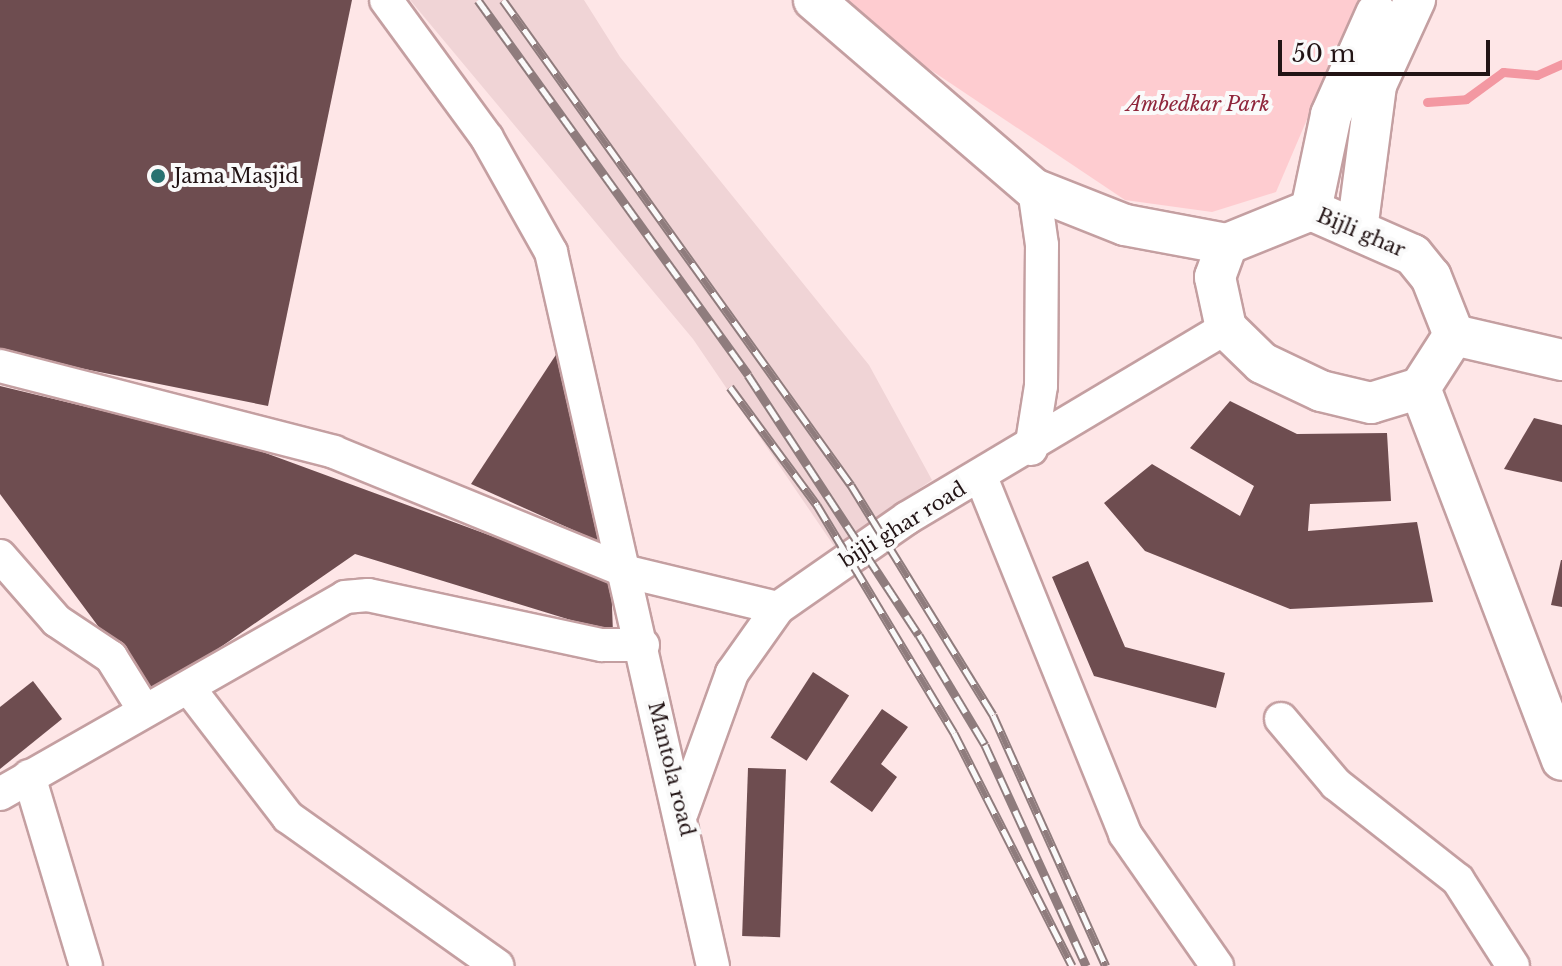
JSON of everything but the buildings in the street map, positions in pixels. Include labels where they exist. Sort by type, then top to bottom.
[{"type":"main road","points":[[814,0],[1034,189],[1125,225],[1227,244],[1215,277],[1226,328],[1262,363],[1321,391],[1371,403],[1420,388],[1454,335],[1562,360]]},
{"type":"main road","points":[[1311,210],[1331,115],[1383,0]]},
{"type":"main road","points":[[1357,230],[1376,85],[1415,0]]},
{"type":"main road","name":"Bijli ghar","points":[[1227,244],[1311,210],[1413,255],[1431,277],[1454,335]]},
{"type":"main road","points":[[1420,388],[1552,720],[1562,760]]},
{"type":"street","name":"Mantola road","points":[[386,0],[487,138],[551,252],[628,572],[713,966]]},
{"type":"street","points":[[1031,449],[1041,370],[1042,245],[1034,189]]},
{"type":"street","name":"bijli ghar road","points":[[682,812],[732,673],[778,608],[981,477],[1226,328]]},
{"type":"street","points":[[0,366],[334,452],[628,572],[778,608]]},
{"type":"street","points":[[981,477],[1125,834],[1217,966]]},
{"type":"street","points":[[0,556],[57,621],[119,670],[144,710]]},
{"type":"street","points":[[0,794],[144,710],[191,691],[345,597],[368,595],[602,645],[643,645]]},
{"type":"street","points":[[191,691],[288,817],[498,966]]},
{"type":"street","points":[[1281,719],[1329,778],[1458,880],[1513,966]]},
{"type":"street","points":[[29,776],[86,966]]},
{"type":"shaded area","points":[[410,0],[584,0],[620,57],[869,365],[932,480],[834,546],[693,339]]},
{"type":"green space","name":"Ambedkar Park","points":[[840,0],[1358,0],[1276,192],[1212,212],[1125,200],[880,36]]},
{"type":"waterway","points":[[1427,102],[1466,99],[1503,72],[1537,75],[1562,64]]},
{"type":"railway","points":[[478,0],[748,375],[919,635],[985,745],[1086,966]]},
{"type":"railway","points":[[503,0],[851,485],[993,715],[1106,966]]},
{"type":"railway","points":[[730,387],[817,505],[954,733],[1072,966]]},
{"type":"place","name":"Jama Masjid","points":[[158,176]]}]
